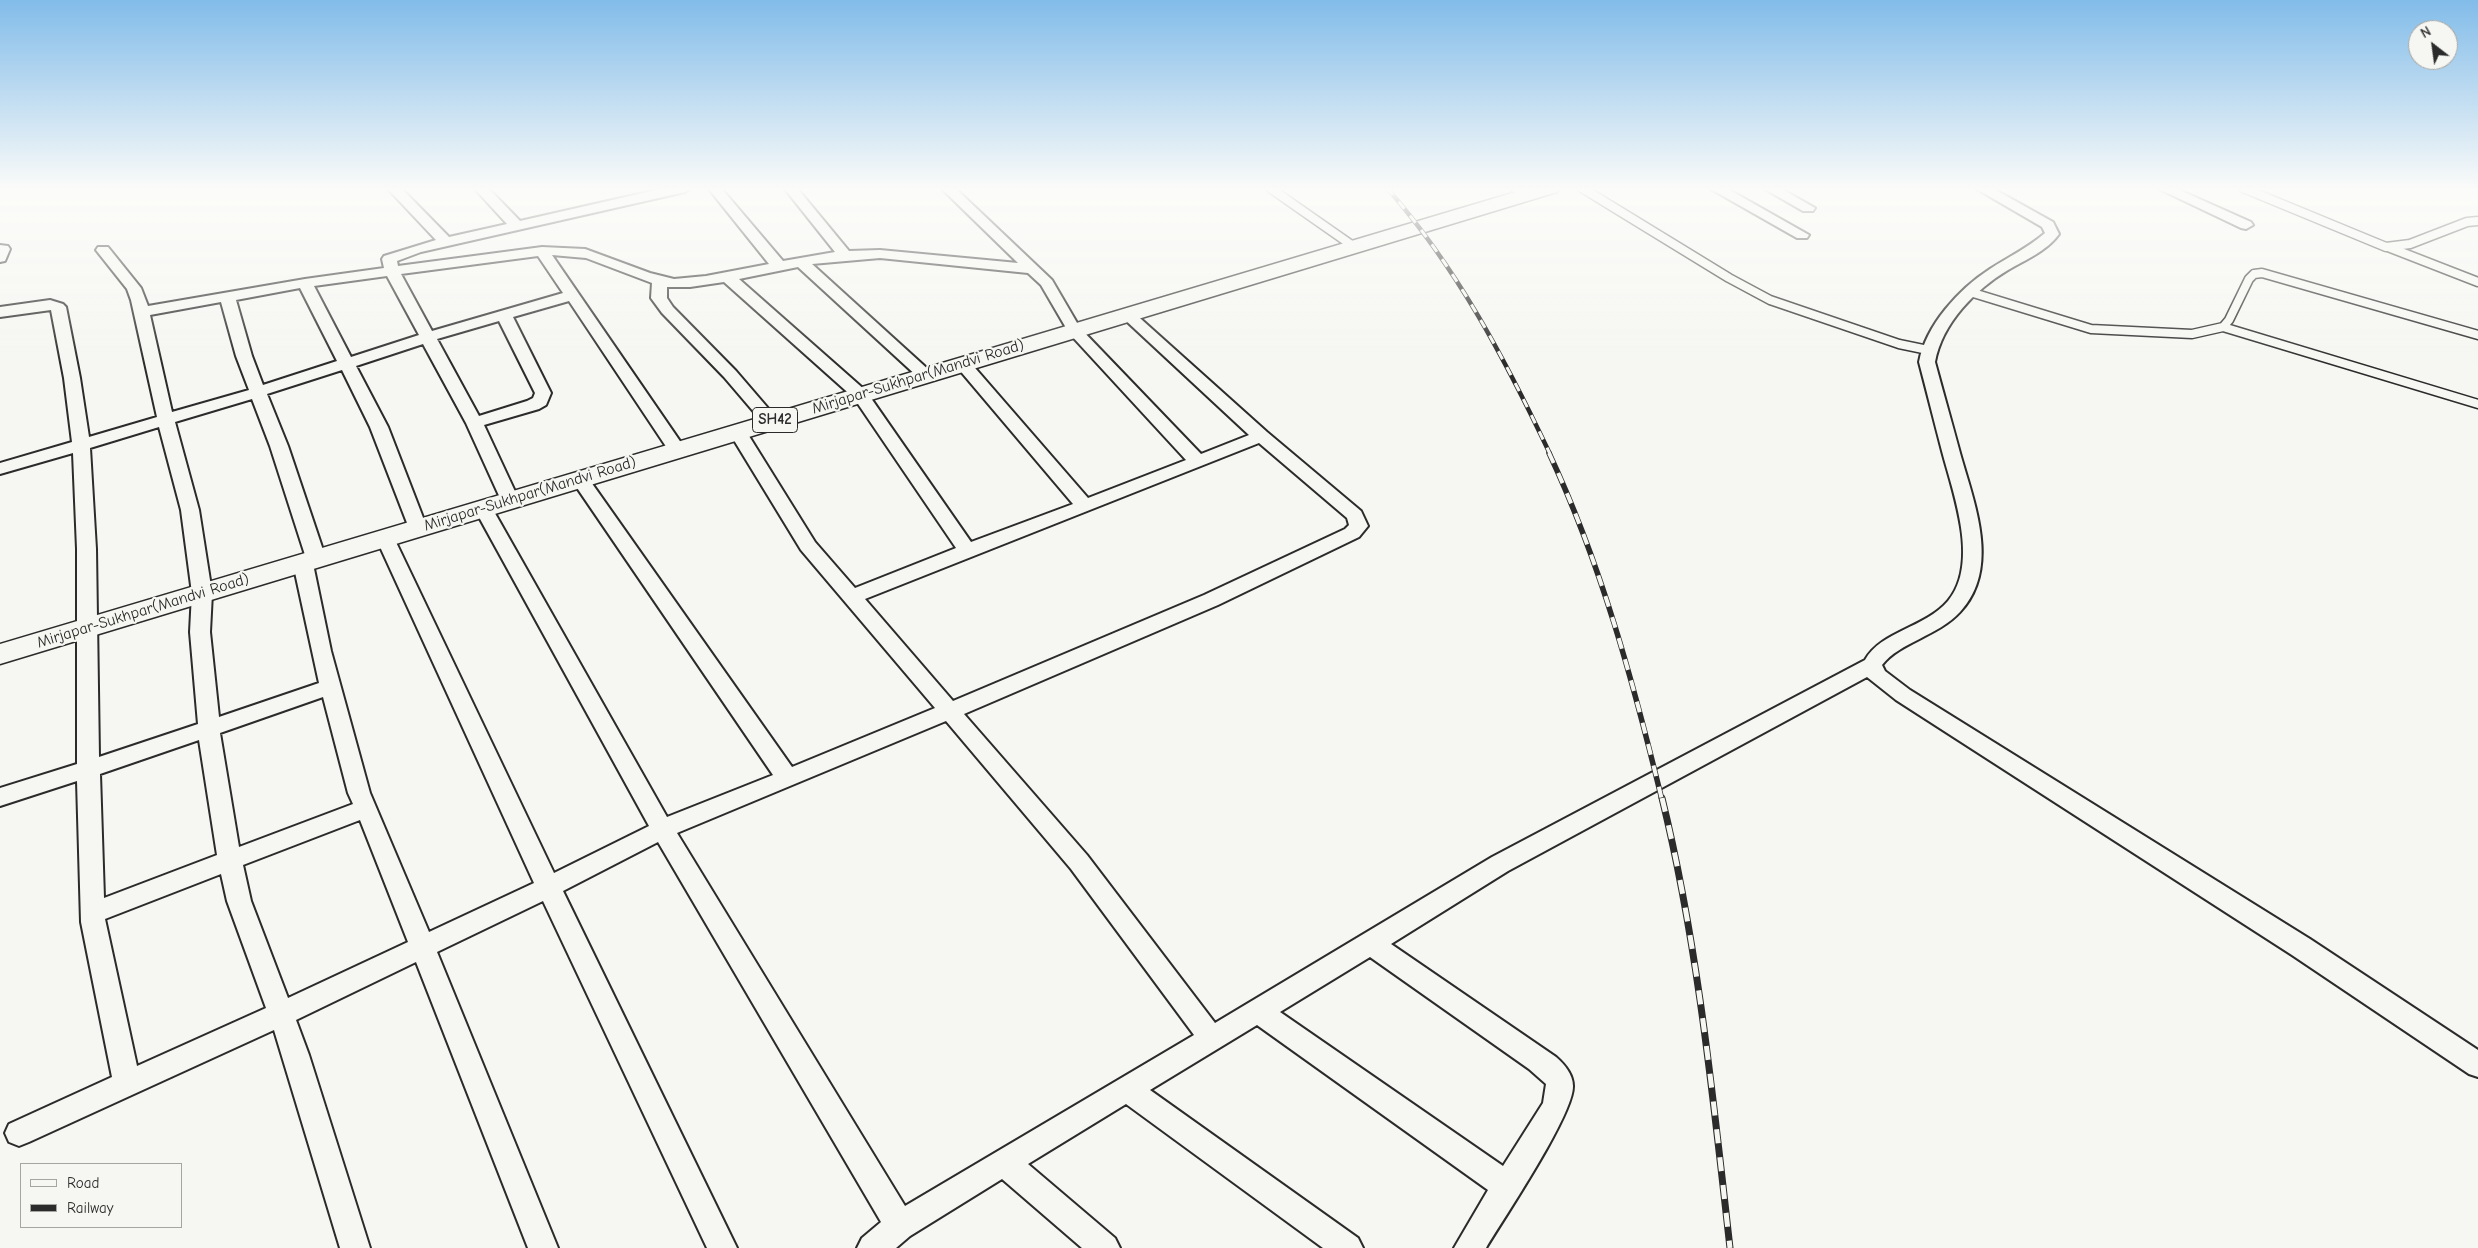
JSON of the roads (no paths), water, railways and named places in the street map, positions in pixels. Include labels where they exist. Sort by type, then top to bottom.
[{"type":"main road","name":"Mirjapar-Sukhpar(Mandvi Road)","points":[[0,654],[1352,246]]},
{"type":"street","points":[[434,246],[392,257],[389,259],[392,271],[474,423],[510,500]]},
{"type":"street","points":[[763,246],[779,266]]},
{"type":"street","points":[[837,246],[845,256]]},
{"type":"street","points":[[1010,246],[1047,283],[1074,330],[1198,462]]},
{"type":"street","points":[[876,1247],[900,1226],[1004,1162],[1128,1090],[1500,864],[1872,665],[1884,650],[1937,624],[1954,610],[1965,591],[1973,546],[1970,522],[1927,362],[1928,350],[1958,304],[1970,292],[1994,272],[2038,246]]},
{"type":"street","points":[[103,250],[134,288],[165,419],[190,510],[202,593],[200,632],[211,751],[230,861],[239,901],[296,1055],[355,1248]]},
{"type":"street","points":[[141,312],[305,282],[542,251],[566,251],[591,255],[660,281],[672,283],[728,277],[801,262],[845,256],[880,254],[1034,269]]},
{"type":"street","points":[[542,251],[677,450]]},
{"type":"street","points":[[801,262],[925,375]]},
{"type":"street","points":[[728,277],[860,395],[967,550]]},
{"type":"street","points":[[660,281],[659,298],[667,310],[730,374],[771,422]]},
{"type":"street","points":[[305,282],[379,427],[418,528]]},
{"type":"street","points":[[227,296],[244,356],[279,446],[309,561],[330,687],[359,793],[423,947],[543,1248]]},
{"type":"street","points":[[0,469],[258,392],[428,337],[572,296]]},
{"type":"street","points":[[0,312],[50,305],[58,307],[76,404],[85,497],[86,628],[89,660],[87,729],[92,913],[118,1030],[127,1084]]},
{"type":"street","points":[[19,1132],[281,1014],[549,887],[663,829],[898,733],[1211,600],[1352,533],[1359,526],[1355,515],[1261,436],[1127,314]]},
{"type":"street","points":[[474,423],[533,405],[540,401],[543,393],[504,315]]},
{"type":"street","points":[[963,364],[1084,505]]},
{"type":"street","points":[[738,432],[808,546],[1078,862],[1212,1039]]},
{"type":"street","points":[[851,597],[1261,436]]},
{"type":"street","points":[[580,479],[787,777]]},
{"type":"street","points":[[484,508],[663,829],[900,1226]]},
{"type":"street","points":[[385,538],[722,1248]]},
{"type":"street","points":[[1872,665],[1876,675],[1886,684],[2301,947],[2478,1065]]},
{"type":"street","points":[[0,797],[330,687]]},
{"type":"street","points":[[92,913],[366,808]]},
{"type":"street","points":[[1371,944],[1555,1072],[1561,1080],[1561,1089],[1554,1109],[1469,1248]]},
{"type":"street","points":[[1258,1011],[1507,1186]]},
{"type":"street","points":[[1128,1090],[1348,1248]]},
{"type":"street","points":[[1004,1162],[1105,1248]]},
{"type":"lane","points":[[1677,246],[1770,300],[1899,344],[1928,350]]},
{"type":"lane","points":[[2387,246],[2478,282]]},
{"type":"lane","points":[[1970,292],[2091,329],[2192,334],[2223,326],[2229,320],[2249,279],[2254,274],[2262,273],[2478,335]]},
{"type":"lane","points":[[2223,326],[2478,404]]},
{"type":"railway","points":[[1433,246],[1478,315],[1550,454]]},
{"type":"railway","points":[[1549,453],[1585,537],[1600,580],[1627,667],[1662,800]]},
{"type":"railway","points":[[1662,798],[1675,853],[1695,965],[1711,1078],[1730,1248]]}]
